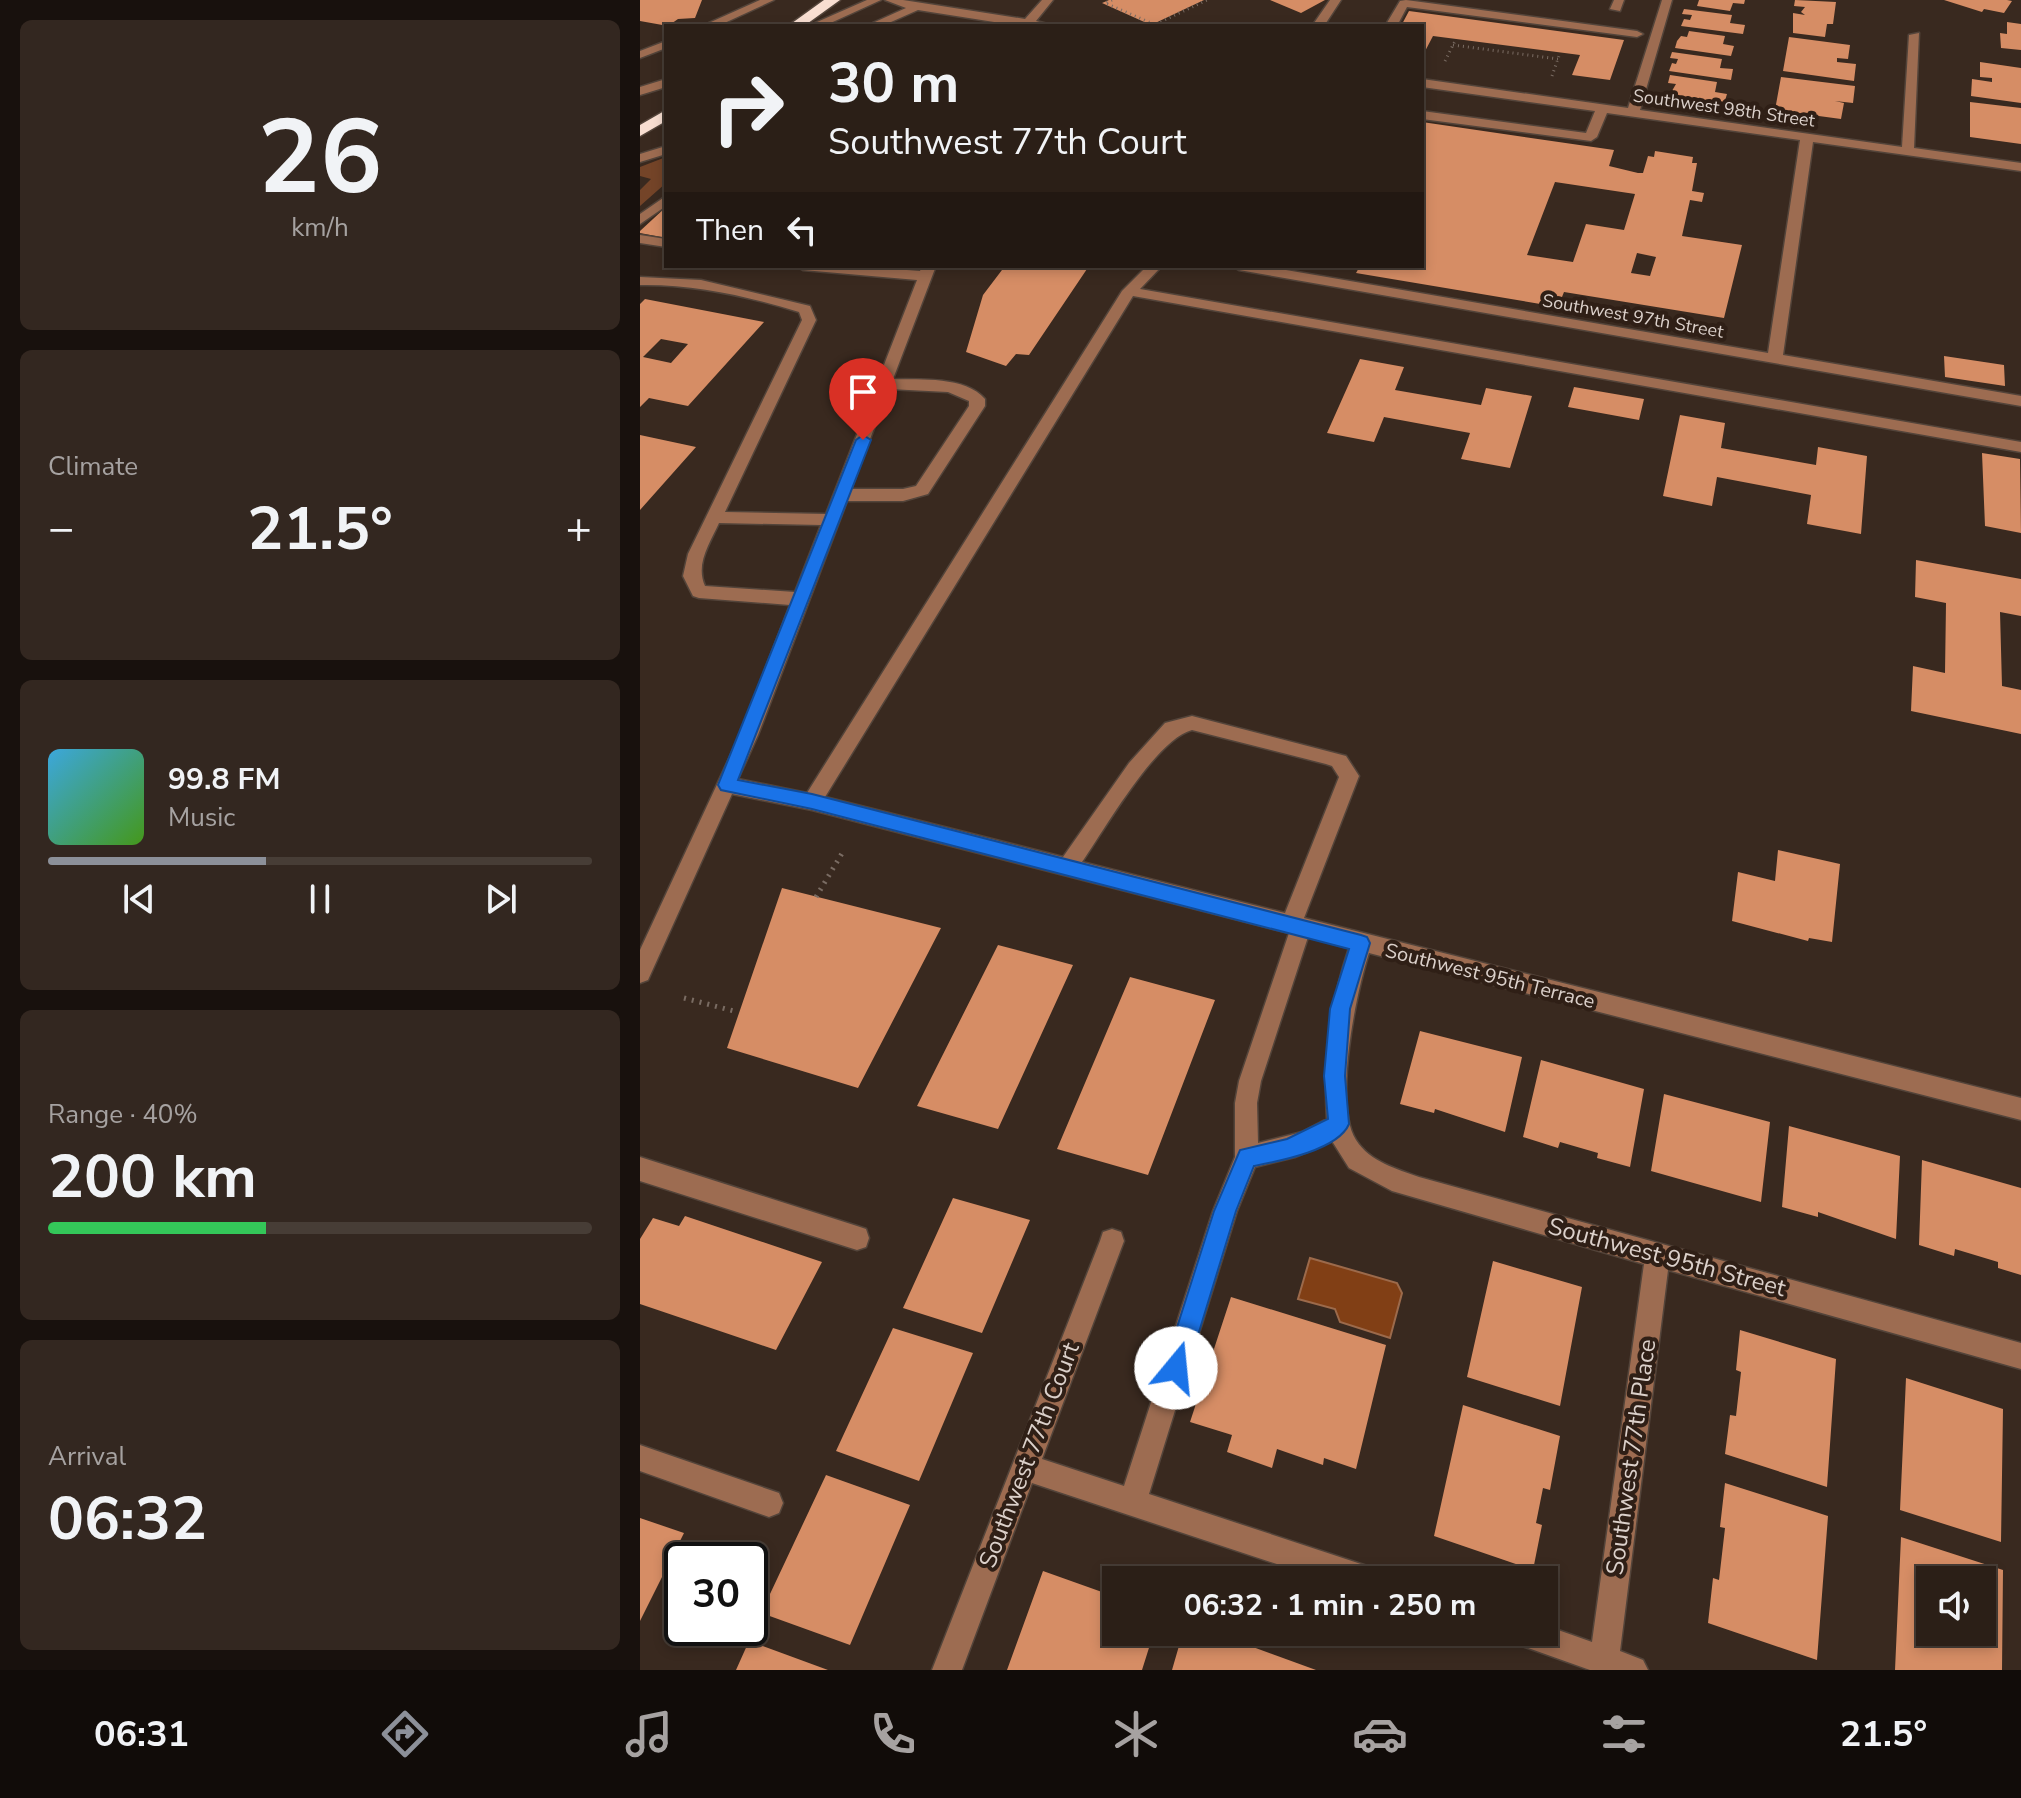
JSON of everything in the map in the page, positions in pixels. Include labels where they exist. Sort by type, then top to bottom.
[{"type":"highway","points":[[798,24],[833,0]]},
{"type":"highway","points":[[640,132],[664,115]]},
{"type":"street","points":[[713,24],[769,0]]},
{"type":"street","points":[[819,24],[876,0]]},
{"type":"street","points":[[890,0],[1026,24],[1048,0]]},
{"type":"street","points":[[1319,24],[1336,0]]},
{"type":"street","points":[[1633,113],[1667,0]]},
{"type":"street","points":[[1392,24],[1404,3],[1637,34]]},
{"type":"street","points":[[877,24],[917,7]]},
{"type":"street","points":[[937,24],[950,12]]},
{"type":"street","points":[[1908,151],[1915,35]]},
{"type":"street","points":[[640,55],[664,45]]},
{"type":"street","name":"Southwest 98th Street","points":[[1424,83],[2021,167]]},
{"type":"street","points":[[640,91],[664,84]]},
{"type":"street","points":[[1424,115],[1591,137],[1602,109]]},
{"type":"street","points":[[1775,359],[1807,137]]},
{"type":"street","points":[[640,158],[664,151]]},
{"type":"street","points":[[640,220],[664,202]]},
{"type":"street","points":[[640,239],[664,243]]},
{"type":"street","points":[[640,973],[727,785],[927,271],[853,268]]},
{"type":"street","points":[[812,802],[1129,291],[1153,268]]},
{"type":"street","name":"Southwest 97th Street","points":[[1251,268],[2021,401]]},
{"type":"street","points":[[640,281],[660,280],[769,298],[805,309],[809,320],[696,554],[692,576],[699,592],[801,599]]},
{"type":"street","points":[[1129,291],[2021,447]]},
{"type":"street","points":[[842,495],[903,495],[922,490],[977,406],[972,393],[958,388],[885,384]]},
{"type":"street","points":[[714,517],[832,520]]},
{"type":"street","points":[[1067,868],[1136,768],[1172,728],[1192,723],[1339,761],[1349,776],[1296,927],[1250,1081],[1246,1103],[1247,1157],[1225,1211],[1133,1502]]},
{"type":"street","name":"Southwest 95th Terrace","points":[[727,785],[812,802],[2021,1109]]},
{"type":"street","points":[[1247,1157],[1287,1150],[1322,1136],[1339,1124],[1334,1076],[1340,1009],[1361,943]]},
{"type":"street","name":"Southwest 95th Street","points":[[1339,1124],[1342,1143],[1353,1158],[1384,1176],[1419,1189],[2021,1356]]},
{"type":"street","points":[[640,1169],[857,1238]]},
{"type":"street","name":"Southwest 77th Court","points":[[947,1670],[1112,1241]]},
{"type":"street","name":"Southwest 77th Place","points":[[1604,1660],[1658,1253]]},
{"type":"street","points":[[640,1458],[769,1503]]},
{"type":"street","points":[[1025,1467],[1325,1566]]},
{"type":"street","points":[[1558,1644],[1633,1670]]},
{"type":"path","points":[[1112,0],[1105,3],[1155,24]]},
{"type":"path","points":[[1159,24],[1207,0]]},
{"type":"path","points":[[1439,73],[1456,39]]},
{"type":"path","points":[[1453,45],[1558,59]]},
{"type":"path","points":[[1547,88],[1560,53]]},
{"type":"path","points":[[816,897],[844,850]]},
{"type":"path","points":[[684,998],[734,1011]]},
{"type":"shaded area","points":[[664,158],[664,185],[640,206],[640,190],[651,179],[640,176],[640,167]]},
{"type":"shaded area","points":[[1310,1258],[1397,1283],[1402,1293],[1390,1338],[1340,1322],[1335,1309],[1298,1299]]},
{"type":"building","points":[[640,0],[702,0],[695,18],[678,19],[664,25],[640,21]]},
{"type":"building","points":[[1109,0],[1204,0],[1153,24],[1102,3]]},
{"type":"building","points":[[1270,0],[1325,0],[1301,13]]},
{"type":"building","points":[[1699,0],[1745,0],[1744,4],[1733,3],[1730,11],[1697,6]]},
{"type":"building","points":[[1795,0],[1836,2],[1833,24],[1827,24],[1825,37],[1793,33],[1793,13],[1805,15],[1801,12],[1805,7],[1794,6]]},
{"type":"building","points":[[1944,0],[2012,1],[2004,13],[1984,9],[1982,12]]},
{"type":"building","points":[[1684,9],[1732,15],[1730,23],[1745,25],[1743,34],[1681,26],[1684,19],[1690,20],[1692,15],[1682,14]]},
{"type":"building","points":[[1409,11],[1624,40],[1610,80],[1572,75],[1580,55],[1433,36],[1424,53],[1424,24],[1402,24]]},
{"type":"building","points":[[2007,22],[2021,24],[2021,50],[2001,48],[2000,33],[2007,34]]},
{"type":"building","points":[[1689,31],[1725,36],[1723,44],[1734,46],[1731,56],[1675,48],[1681,36],[1687,37]]},
{"type":"building","points":[[1789,37],[1850,45],[1848,59],[1837,58],[1837,62],[1856,64],[1854,81],[1783,71]]},
{"type":"building","points":[[1672,52],[1722,59],[1720,68],[1733,69],[1731,80],[1669,71],[1678,59],[1670,58]]},
{"type":"building","points":[[1980,62],[2021,68],[2021,103],[1971,96],[1972,79],[1992,82],[1992,78],[1980,77]]},
{"type":"building","points":[[1670,75],[1717,82],[1715,92],[1727,94],[1724,104],[1669,96],[1676,84],[1668,83]]},
{"type":"building","points":[[1781,77],[1855,86],[1853,103],[1835,101],[1844,103],[1841,119],[1775,110]]},
{"type":"building","points":[[1970,102],[2021,108],[2021,144],[1970,137]]},
{"type":"building","points":[[1424,122],[1614,150],[1609,166],[1638,173],[1643,173],[1648,156],[1654,157],[1655,151],[1693,157],[1692,163],[1697,163],[1692,191],[1704,193],[1702,202],[1690,200],[1682,236],[1742,245],[1724,318],[1564,292],[1558,307],[1356,273],[1359,268],[1424,268]],"holes":[[[1555,182],[1635,194],[1624,230],[1586,224],[1573,262],[1527,255]],[[1637,253],[1656,257],[1650,276],[1631,273]]]},
{"type":"building","points":[[664,209],[664,238],[640,231]]},
{"type":"building","points":[[1003,268],[1088,268],[1029,355],[1016,354],[1006,366],[966,352],[983,295]]},
{"type":"building","points":[[645,299],[764,322],[688,406],[649,398],[640,407],[640,304]],"holes":[[[661,339],[688,344],[671,363],[643,357]]]},
{"type":"building","points":[[1944,356],[2004,365],[2005,386],[1945,377]]},
{"type":"building","points":[[1360,359],[1404,367],[1395,390],[1481,405],[1486,388],[1532,396],[1510,468],[1461,459],[1470,433],[1384,417],[1374,442],[1327,433]]},
{"type":"building","points":[[1574,387],[1644,399],[1639,420],[1568,407]]},
{"type":"building","points":[[1680,415],[1725,423],[1721,448],[1816,465],[1818,447],[1867,456],[1861,534],[1807,524],[1811,495],[1717,477],[1712,506],[1663,496]]},
{"type":"building","points":[[640,435],[696,447],[640,510]]},
{"type":"building","points":[[1982,453],[2020,459],[2021,533],[1985,526]]},
{"type":"building","points":[[1916,560],[2021,579],[2021,616],[2000,612],[2002,686],[2021,690],[2021,734],[1911,711],[1913,666],[1945,673],[1946,603],[1915,597]]},
{"type":"building","points":[[1778,850],[1840,864],[1832,942],[1809,938],[1808,941],[1732,921],[1738,872],[1775,881]]},
{"type":"building","points":[[782,888],[941,928],[858,1088],[727,1048]]},
{"type":"building","points":[[998,945],[1073,965],[998,1129],[917,1106]]},
{"type":"building","points":[[1130,977],[1215,1000],[1148,1175],[1057,1149]]},
{"type":"building","points":[[1420,1031],[1522,1057],[1505,1132],[1435,1109],[1434,1113],[1400,1104]]},
{"type":"building","points":[[1541,1060],[1644,1089],[1630,1167],[1597,1158],[1598,1153],[1560,1142],[1558,1148],[1523,1137]]},
{"type":"building","points":[[1664,1094],[1770,1122],[1761,1202],[1651,1171]]},
{"type":"building","points":[[1789,1126],[1900,1156],[1896,1239],[1818,1212],[1818,1217],[1782,1207]]},
{"type":"building","points":[[1922,1160],[2021,1188],[2021,1275],[1998,1268],[1998,1262],[1955,1249],[1954,1256],[1919,1245]]},
{"type":"building","points":[[953,1198],[1030,1220],[982,1333],[903,1308]]},
{"type":"building","points":[[685,1216],[822,1262],[776,1350],[640,1304],[640,1239],[653,1218],[679,1226]]},
{"type":"building","points":[[1493,1261],[1582,1287],[1560,1406],[1467,1377]]},
{"type":"building","points":[[1231,1297],[1386,1345],[1356,1469],[1324,1458],[1323,1465],[1277,1449],[1272,1468],[1227,1452],[1232,1435],[1190,1422]]},
{"type":"building","points":[[893,1328],[973,1353],[919,1481],[836,1451]]},
{"type":"building","points":[[1740,1330],[1836,1359],[1827,1487],[1725,1454],[1730,1415],[1736,1416],[1741,1372],[1736,1370]]},
{"type":"building","points":[[1906,1378],[2003,1409],[2001,1542],[1900,1510]]},
{"type":"building","points":[[1463,1405],[1560,1436],[1550,1490],[1543,1488],[1536,1523],[1542,1525],[1534,1566],[1521,1566],[1434,1536]]},
{"type":"building","points":[[826,1475],[910,1505],[850,1645],[768,1616],[768,1598]]},
{"type":"building","points":[[1725,1483],[1828,1516],[1817,1660],[1708,1623],[1713,1578],[1719,1580],[1725,1528],[1720,1527]]},
{"type":"building","points":[[640,1518],[684,1533],[680,1542],[664,1542],[664,1573],[640,1621]]},
{"type":"building","points":[[1901,1537],[1991,1566],[1916,1566],[1916,1646],[1996,1646],[1996,1568],[2003,1570],[2002,1670],[1895,1670]]},
{"type":"building","points":[[1043,1571],[1102,1592],[1102,1646],[1150,1646],[1142,1670],[1007,1670]]},
{"type":"building","points":[[747,1646],[763,1646],[828,1670],[736,1670]]},
{"type":"building","points":[[1179,1646],[1250,1646],[1316,1670],[1172,1670]]},
{"type":"route","points":[[863,440],[727,785],[812,802],[1361,943],[1340,1009],[1334,1076],[1339,1124],[1322,1136],[1287,1150],[1247,1157],[1225,1211],[1176,1368]]}]
